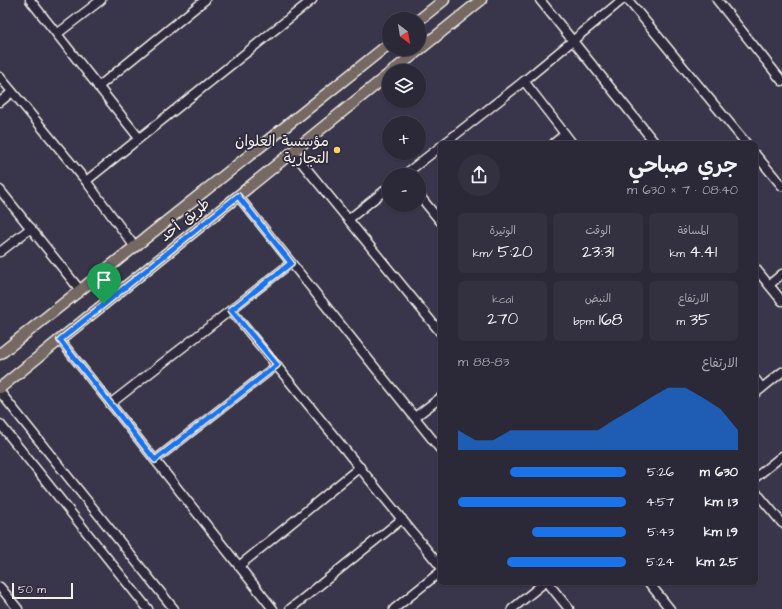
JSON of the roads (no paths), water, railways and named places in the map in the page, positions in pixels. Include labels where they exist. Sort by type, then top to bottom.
[{"type":"main road","points":[[426,14],[444,0]]},
{"type":"main road","points":[[402,64],[481,0]]},
{"type":"main road","name":"طريق أحد","points":[[0,354],[382,50]]},
{"type":"main road","name":"طريق أحد","points":[[0,388],[382,80]]},
{"type":"street","points":[[30,0],[139,138]]},
{"type":"street","points":[[57,34],[101,0]]},
{"type":"street","points":[[98,87],[205,0]]},
{"type":"street","points":[[86,181],[312,0]]},
{"type":"street","points":[[540,0],[653,141]]},
{"type":"street","points":[[448,141],[524,81],[622,0]]},
{"type":"street","points":[[628,0],[744,141]]},
{"type":"street","points":[[717,0],[782,81]]},
{"type":"street","points":[[0,77],[86,181],[135,247]]},
{"type":"street","points":[[524,81],[570,141]]},
{"type":"street","points":[[0,102],[12,92]]},
{"type":"street","points":[[556,141],[565,134]]},
{"type":"street","points":[[413,168],[438,149]]},
{"type":"street","points":[[293,152],[438,330]]},
{"type":"street","points":[[758,157],[782,186]]},
{"type":"street","points":[[0,190],[80,290]]},
{"type":"street","points":[[348,219],[382,192]]},
{"type":"street","points":[[238,196],[438,446]]},
{"type":"street","points":[[426,204],[438,219]]},
{"type":"street","points":[[0,252],[30,228]]},
{"type":"street","points":[[110,404],[291,263]]},
{"type":"street","points":[[758,271],[782,301]]},
{"type":"street","points":[[769,285],[782,274]]},
{"type":"street","points":[[231,310],[438,564]]},
{"type":"street","points":[[60,340],[273,609]]},
{"type":"street","points":[[155,460],[277,365]]},
{"type":"street","points":[[759,391],[782,372]]},
{"type":"street","points":[[0,392],[174,609]]},
{"type":"street","points":[[415,417],[438,400]]},
{"type":"street","points":[[0,424],[148,609]]},
{"type":"street","points":[[758,476],[782,456]]},
{"type":"street","points":[[239,566],[360,467]]},
{"type":"street","points":[[758,494],[782,523]]},
{"type":"street","points":[[290,609],[402,519]]},
{"type":"street","points":[[394,609],[438,574]]},
{"type":"street","points":[[512,609],[542,585]]},
{"type":"street","points":[[550,585],[569,609]]},
{"type":"street","points":[[651,585],[670,609]]},
{"type":"street","points":[[0,587],[18,609]]},
{"type":"place","name":"مؤسسة العلوان التجارية","points":[[337,150]]}]
